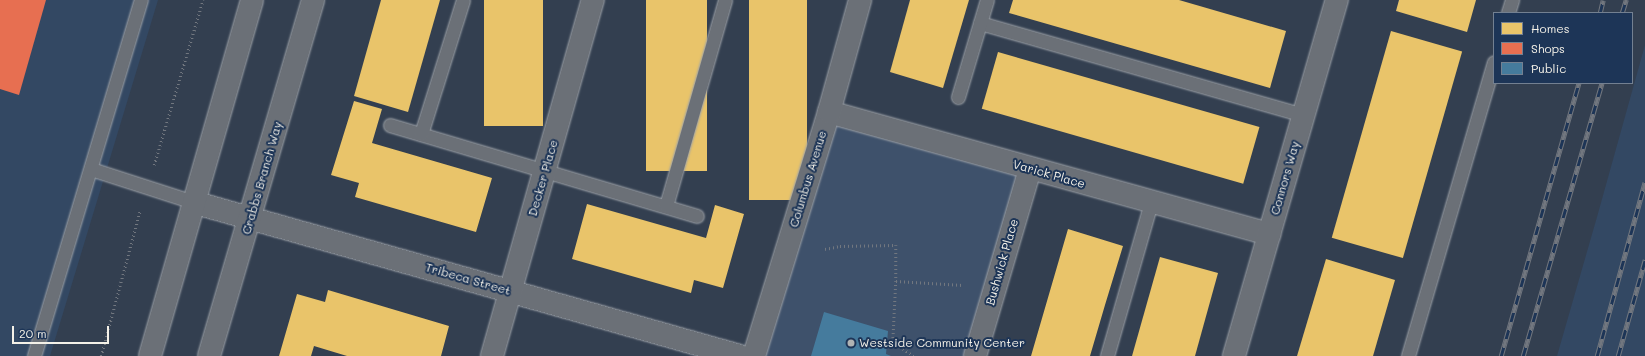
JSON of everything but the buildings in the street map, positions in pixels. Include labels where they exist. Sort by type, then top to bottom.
[{"type":"street","points":[[150,356],[196,203],[252,0]]},
{"type":"street","name":"Crabbs Branch Way","points":[[209,356],[251,218],[314,0]]},
{"type":"street","name":"Decker Place","points":[[492,356],[593,0]]},
{"type":"street","name":"Columbus Avenue","points":[[754,356],[829,112],[860,0]]},
{"type":"street","name":"Connors Way","points":[[1234,356],[1337,0]]},
{"type":"street","name":"Varick Place","points":[[829,112],[1151,203],[1269,234]]},
{"type":"street","name":"Bushwick Place","points":[[975,356],[1030,168]]},
{"type":"street","name":"Tribeca Street","points":[[196,203],[740,356]]},
{"type":"lane","points":[[34,356],[141,0]]},
{"type":"lane","points":[[421,134],[463,0]]},
{"type":"lane","points":[[666,206],[725,0]]},
{"type":"lane","points":[[958,97],[987,0]]},
{"type":"lane","points":[[1508,12],[1512,0]]},
{"type":"lane","points":[[980,23],[1304,115]]},
{"type":"lane","points":[[1408,356],[1493,65]]},
{"type":"lane","points":[[390,125],[697,216]]},
{"type":"lane","points":[[91,169],[196,203]]},
{"type":"lane","points":[[1107,356],[1151,203]]},
{"type":"path","points":[[825,249],[840,246],[896,245],[893,342],[914,356]]},
{"type":"path","points":[[896,281],[963,285]]},
{"type":"shaded area","points":[[0,0],[158,0],[50,356],[0,356]]},
{"type":"shaded area","points":[[1645,45],[1645,356],[1557,356],[1597,217]]},
{"type":"shaded area","points":[[833,118],[1030,169],[971,356],[759,356]]},
{"type":"railway","points":[[1600,12],[1603,0]]},
{"type":"railway","points":[[1622,12],[1626,0]]},
{"type":"railway","points":[[1501,356],[1579,84]]},
{"type":"railway","points":[[1523,356],[1602,84]]},
{"type":"railway","points":[[1597,356],[1645,182]]},
{"type":"railway","points":[[1618,356],[1645,260]]},
{"type":"place","name":"Westside Community Center","points":[[851,343]]}]
